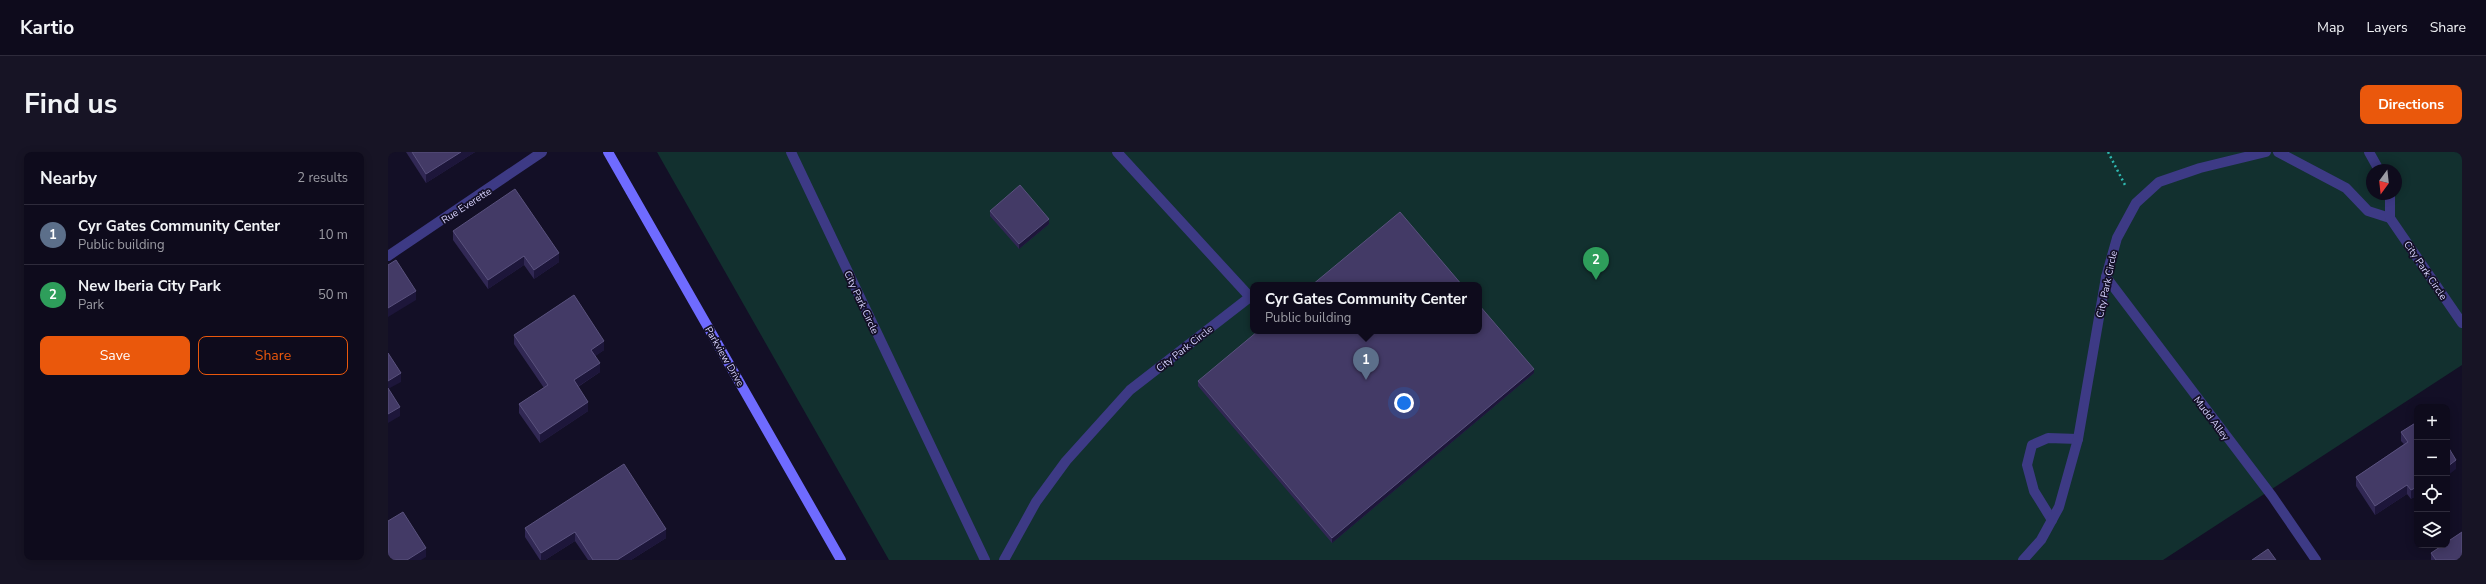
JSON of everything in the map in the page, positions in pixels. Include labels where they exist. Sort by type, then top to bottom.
[{"type":"main road","name":"Parkview Drive","points":[[608,152],[841,560]]},
{"type":"street","name":"Rue Everette","points":[[388,256],[542,152]]},
{"type":"street","name":"City Park Circle","points":[[791,152],[985,560]]},
{"type":"street","name":"City Park Circle","points":[[1004,560],[1036,502],[1053,479],[1130,390],[1250,297],[1117,152]]},
{"type":"street","name":"City Park Circle","points":[[2023,560],[2041,540],[2059,507],[2078,439],[2106,277],[2117,238],[2136,203],[2159,182],[2200,168],[2266,152]]},
{"type":"street","points":[[2278,152],[2346,188],[2368,211],[2390,218],[2390,200]]},
{"type":"street","points":[[2369,152],[2376,164]]},
{"type":"street","name":"City Park Circle","points":[[2390,218],[2462,323]]},
{"type":"street","name":"Mudd Alley","points":[[2106,277],[2272,496],[2316,560]]},
{"type":"street","points":[[2052,520],[2034,491],[2026,465],[2032,445],[2048,438],[2078,439]]},
{"type":"path","points":[[2108,152],[2136,203]]},
{"type":"green space","points":[[657,152],[2462,152],[2462,365],[2163,560],[889,560]]},
{"type":"building","points":[[412,152],[461,152],[426,174]]},
{"type":"building","points":[[1020,185],[1049,219],[1019,244],[990,211]]},
{"type":"building","points":[[515,189],[559,253],[534,270],[524,256],[488,280],[453,231]]},
{"type":"building","points":[[1400,212],[1459,282],[1316,282]]},
{"type":"building","points":[[396,260],[416,291],[388,308],[388,265]]},
{"type":"building","points":[[574,295],[604,341],[591,350],[600,363],[574,380],[588,402],[540,434],[519,404],[548,385],[514,335]]},
{"type":"building","points":[[1482,308],[1534,369],[1332,538],[1198,381],[1254,334],[1482,334]]},
{"type":"building","points":[[388,353],[401,373],[388,381]]},
{"type":"building","points":[[388,388],[400,407],[388,414]]},
{"type":"building","points":[[2414,424],[2414,488],[2411,490],[2407,485],[2375,506],[2356,477],[2408,442],[2401,432]]},
{"type":"building","points":[[2450,450],[2456,460],[2450,465]]},
{"type":"building","points":[[624,464],[666,529],[617,560],[593,560],[575,532],[541,553],[525,528]]},
{"type":"building","points":[[403,512],[426,548],[407,560],[388,560],[388,521]]},
{"type":"building","points":[[2462,532],[2462,560],[2436,560],[2431,553],[2438,548],[2450,548],[2450,540]]},
{"type":"building","points":[[2268,549],[2276,560],[2252,560]]},
{"type":"place","name":"New Iberia City Park","points":[[1596,280]]},
{"type":"place","name":"Cyr Gates Community Center","points":[[1366,380]]}]
